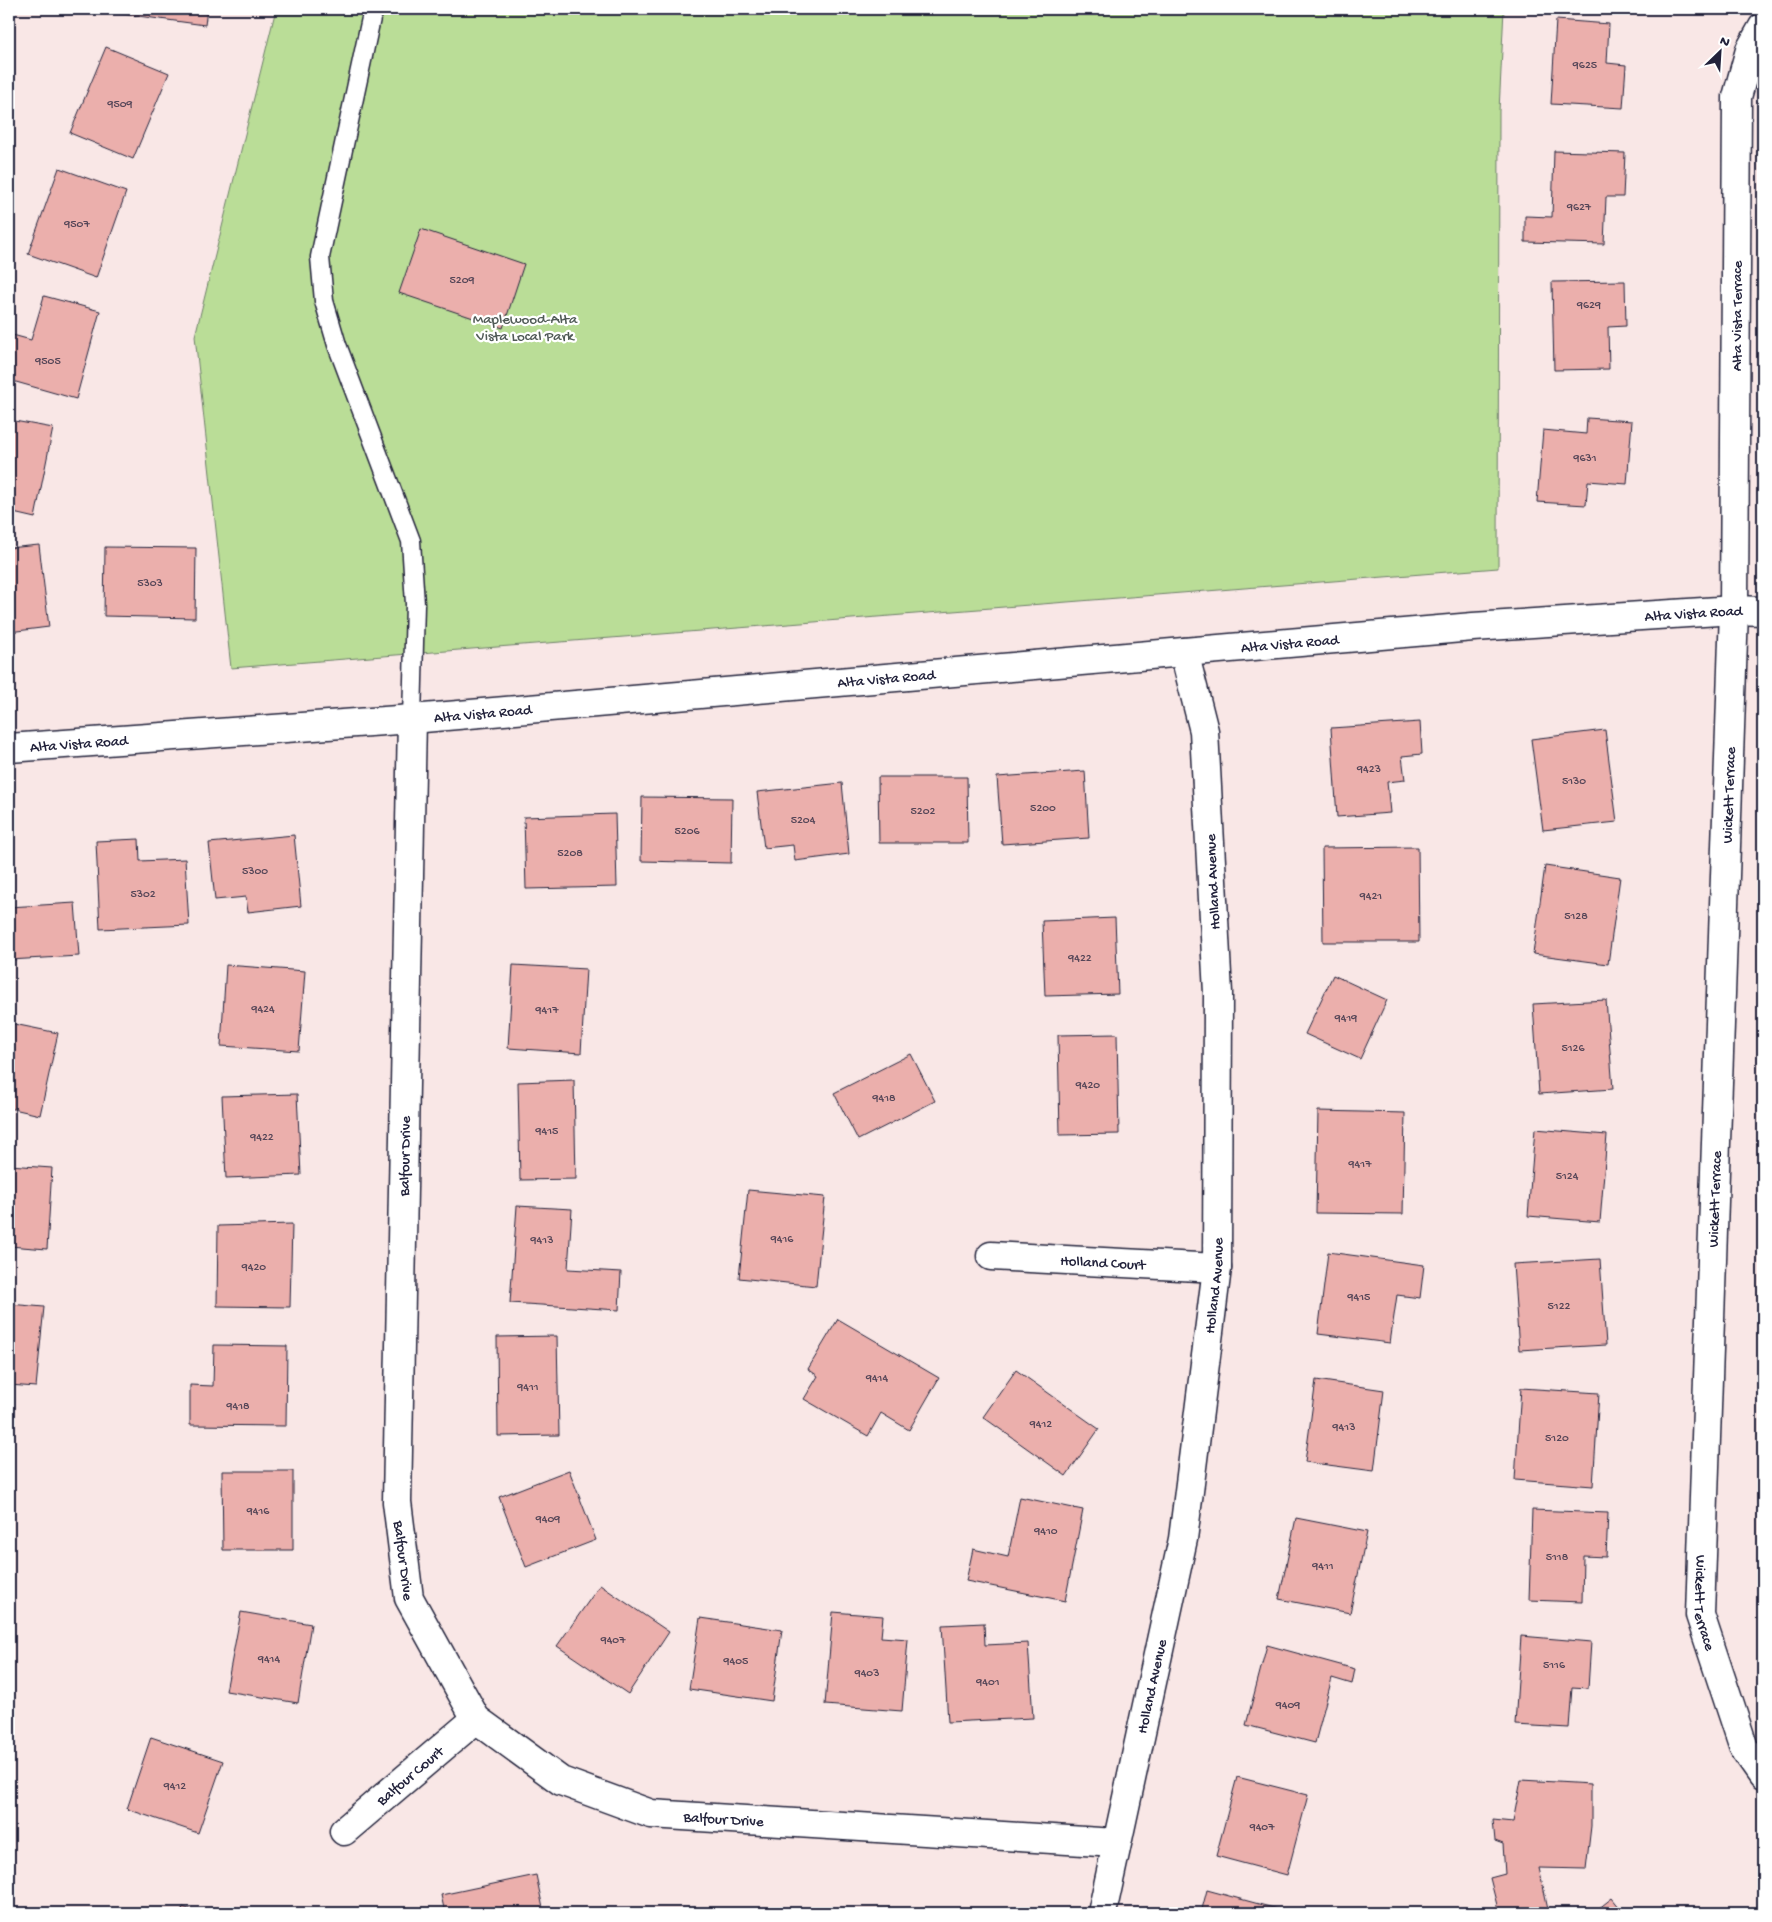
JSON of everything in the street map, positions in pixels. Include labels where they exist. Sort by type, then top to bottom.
[{"type":"street","name":"Alta Vista Terrace","points":[[1734,610],[1737,96],[1750,50],[1763,27]]},
{"type":"street","name":"Alta Vista Road","points":[[9,748],[412,719],[1473,626],[1734,610],[1763,611]]},
{"type":"street","name":"Wickett Terrace","points":[[1734,610],[1700,1614],[1744,1748],[1763,1775]]},
{"type":"street","name":"Holland Avenue","points":[[1102,1913],[1183,1539],[1217,1268],[1218,984],[1204,731],[1184,652]]},
{"type":"street","name":"Balfour Drive","points":[[412,719],[397,1502],[410,1598],[476,1719],[561,1781],[651,1814],[1116,1843]]},
{"type":"street","name":"Holland Court","points":[[990,1256],[1217,1268]]},
{"type":"street","name":"Balfour Court","points":[[344,1831],[476,1719]]},
{"type":"lane","points":[[373,9],[320,257],[324,301],[337,344],[411,541],[416,604],[412,719]]},
{"type":"green space","name":"Maplewood-Alta Vista Local Park","points":[[276,9],[1504,9],[1499,111],[1498,568],[231,668],[195,336]]},
{"type":"building","points":[[115,9],[207,9],[205,25],[115,13]]},
{"type":"building","points":[[1556,20],[1609,24],[1607,63],[1626,65],[1623,108],[1551,104]]},
{"type":"building","points":[[106,47],[169,73],[133,159],[70,133]]},
{"type":"building","points":[[1554,151],[1625,153],[1623,197],[1606,197],[1604,244],[1525,242],[1525,216],[1552,217]]},
{"type":"building","points":[[59,168],[126,192],[96,278],[28,254]]},
{"type":"building","points":[[421,229],[524,264],[503,328],[399,293]]},
{"type":"building","points":[[1625,281],[1626,326],[1608,327],[1609,369],[1554,370],[1552,282]]},
{"type":"building","points":[[44,296],[100,311],[76,399],[9,380],[9,334],[31,340]]},
{"type":"building","points":[[1587,418],[1632,421],[1627,484],[1588,481],[1586,505],[1537,502],[1543,430],[1586,434]]},
{"type":"building","points":[[9,420],[53,428],[35,518],[9,512]]},
{"type":"building","points":[[39,545],[49,627],[9,632],[9,548]]},
{"type":"building","points":[[105,547],[196,548],[195,618],[104,616]]},
{"type":"building","points":[[1420,722],[1422,754],[1402,756],[1405,780],[1387,782],[1390,813],[1337,817],[1331,728]]},
{"type":"building","points":[[1605,730],[1617,822],[1543,830],[1531,739]]},
{"type":"building","points":[[1085,771],[1089,838],[1002,844],[997,777]]},
{"type":"building","points":[[878,777],[967,777],[968,843],[879,843]]},
{"type":"building","points":[[842,783],[849,854],[795,861],[793,845],[764,848],[757,792]]},
{"type":"building","points":[[642,797],[732,798],[731,863],[641,861]]},
{"type":"building","points":[[615,814],[617,887],[526,889],[524,817]]},
{"type":"building","points":[[294,835],[301,906],[248,912],[246,897],[215,900],[209,843]]},
{"type":"building","points":[[139,839],[140,861],[185,859],[189,925],[100,929],[96,841]]},
{"type":"building","points":[[1418,847],[1419,942],[1323,942],[1322,848]]},
{"type":"building","points":[[1545,866],[1620,877],[1608,964],[1533,954]]},
{"type":"building","points":[[75,903],[79,956],[9,960],[9,907]]},
{"type":"building","points":[[1115,918],[1118,994],[1045,996],[1042,921]]},
{"type":"building","points":[[226,965],[305,971],[299,1051],[221,1046]]},
{"type":"building","points":[[513,965],[586,969],[581,1053],[508,1048]]},
{"type":"building","points":[[1333,975],[1387,1000],[1360,1059],[1305,1034]]},
{"type":"building","points":[[1606,1000],[1613,1089],[1539,1094],[1533,1004]]},
{"type":"building","points":[[9,1023],[58,1033],[40,1115],[9,1108]]},
{"type":"building","points":[[1117,1034],[1119,1134],[1060,1135],[1058,1035]]},
{"type":"building","points":[[911,1054],[935,1101],[858,1140],[834,1093]]},
{"type":"building","points":[[574,1080],[576,1179],[520,1180],[518,1082]]},
{"type":"building","points":[[297,1094],[301,1175],[226,1178],[222,1096]]},
{"type":"building","points":[[1318,1111],[1405,1113],[1403,1214],[1316,1213]]},
{"type":"building","points":[[1535,1129],[1607,1135],[1600,1222],[1528,1216]]},
{"type":"building","points":[[9,1165],[52,1168],[47,1249],[9,1246]]},
{"type":"building","points":[[748,1190],[825,1197],[816,1286],[739,1278]]},
{"type":"building","points":[[517,1206],[572,1209],[568,1269],[621,1272],[619,1310],[510,1303]]},
{"type":"building","points":[[292,1224],[290,1307],[217,1306],[218,1226]]},
{"type":"building","points":[[1328,1252],[1424,1265],[1420,1298],[1397,1295],[1390,1343],[1318,1334]]},
{"type":"building","points":[[1600,1259],[1606,1345],[1519,1350],[1513,1264]]},
{"type":"building","points":[[9,1304],[44,1307],[36,1387],[9,1385]]},
{"type":"building","points":[[838,1319],[939,1378],[909,1430],[881,1413],[868,1436],[804,1399],[818,1376],[808,1369]]},
{"type":"building","points":[[557,1336],[559,1435],[498,1436],[497,1337]]},
{"type":"building","points":[[214,1345],[287,1346],[286,1426],[190,1425],[190,1385],[213,1386]]},
{"type":"building","points":[[1016,1370],[1099,1429],[1066,1476],[983,1417]]},
{"type":"building","points":[[1316,1380],[1384,1390],[1374,1471],[1305,1462]]},
{"type":"building","points":[[1521,1388],[1599,1393],[1593,1486],[1515,1480]]},
{"type":"building","points":[[9,1433],[13,1434],[9,1466]]},
{"type":"building","points":[[569,1470],[596,1540],[526,1567],[499,1497]]},
{"type":"building","points":[[222,1471],[293,1471],[293,1550],[223,1550]]},
{"type":"building","points":[[1020,1497],[1083,1510],[1065,1601],[966,1581],[973,1549],[1008,1557]]},
{"type":"building","points":[[1532,1510],[1608,1513],[1606,1557],[1583,1556],[1582,1602],[1529,1600]]},
{"type":"building","points":[[1296,1518],[1367,1532],[1350,1613],[1279,1599]]},
{"type":"building","points":[[600,1585],[669,1632],[628,1694],[557,1646]]},
{"type":"building","points":[[241,1612],[311,1624],[298,1703],[226,1691]]},
{"type":"building","points":[[833,1612],[883,1616],[881,1637],[908,1639],[902,1711],[825,1705]]},
{"type":"building","points":[[700,1618],[782,1630],[772,1701],[689,1689]]},
{"type":"building","points":[[984,1623],[985,1645],[1028,1643],[1033,1718],[948,1722],[942,1625]]},
{"type":"building","points":[[1521,1636],[1591,1642],[1588,1688],[1572,1687],[1569,1728],[1515,1725]]},
{"type":"building","points":[[1267,1645],[1355,1669],[1352,1684],[1332,1678],[1315,1743],[1246,1725]]},
{"type":"building","points":[[151,1737],[223,1761],[198,1833],[127,1809]]},
{"type":"building","points":[[1237,1777],[1308,1795],[1287,1875],[1216,1856]]},
{"type":"building","points":[[1521,1780],[1591,1784],[1591,1826],[1586,1869],[1539,1868],[1549,1913],[1499,1913],[1490,1878],[1505,1874],[1503,1844],[1495,1841],[1493,1820],[1513,1822]]},
{"type":"building","points":[[536,1875],[544,1913],[445,1913],[441,1895]]},
{"type":"building","points":[[1207,1890],[1292,1913],[1201,1913]]},
{"type":"building","points":[[1612,1898],[1624,1913],[1593,1913]]},
{"type":"building","points":[[183,1907],[200,1913],[181,1913]]}]
